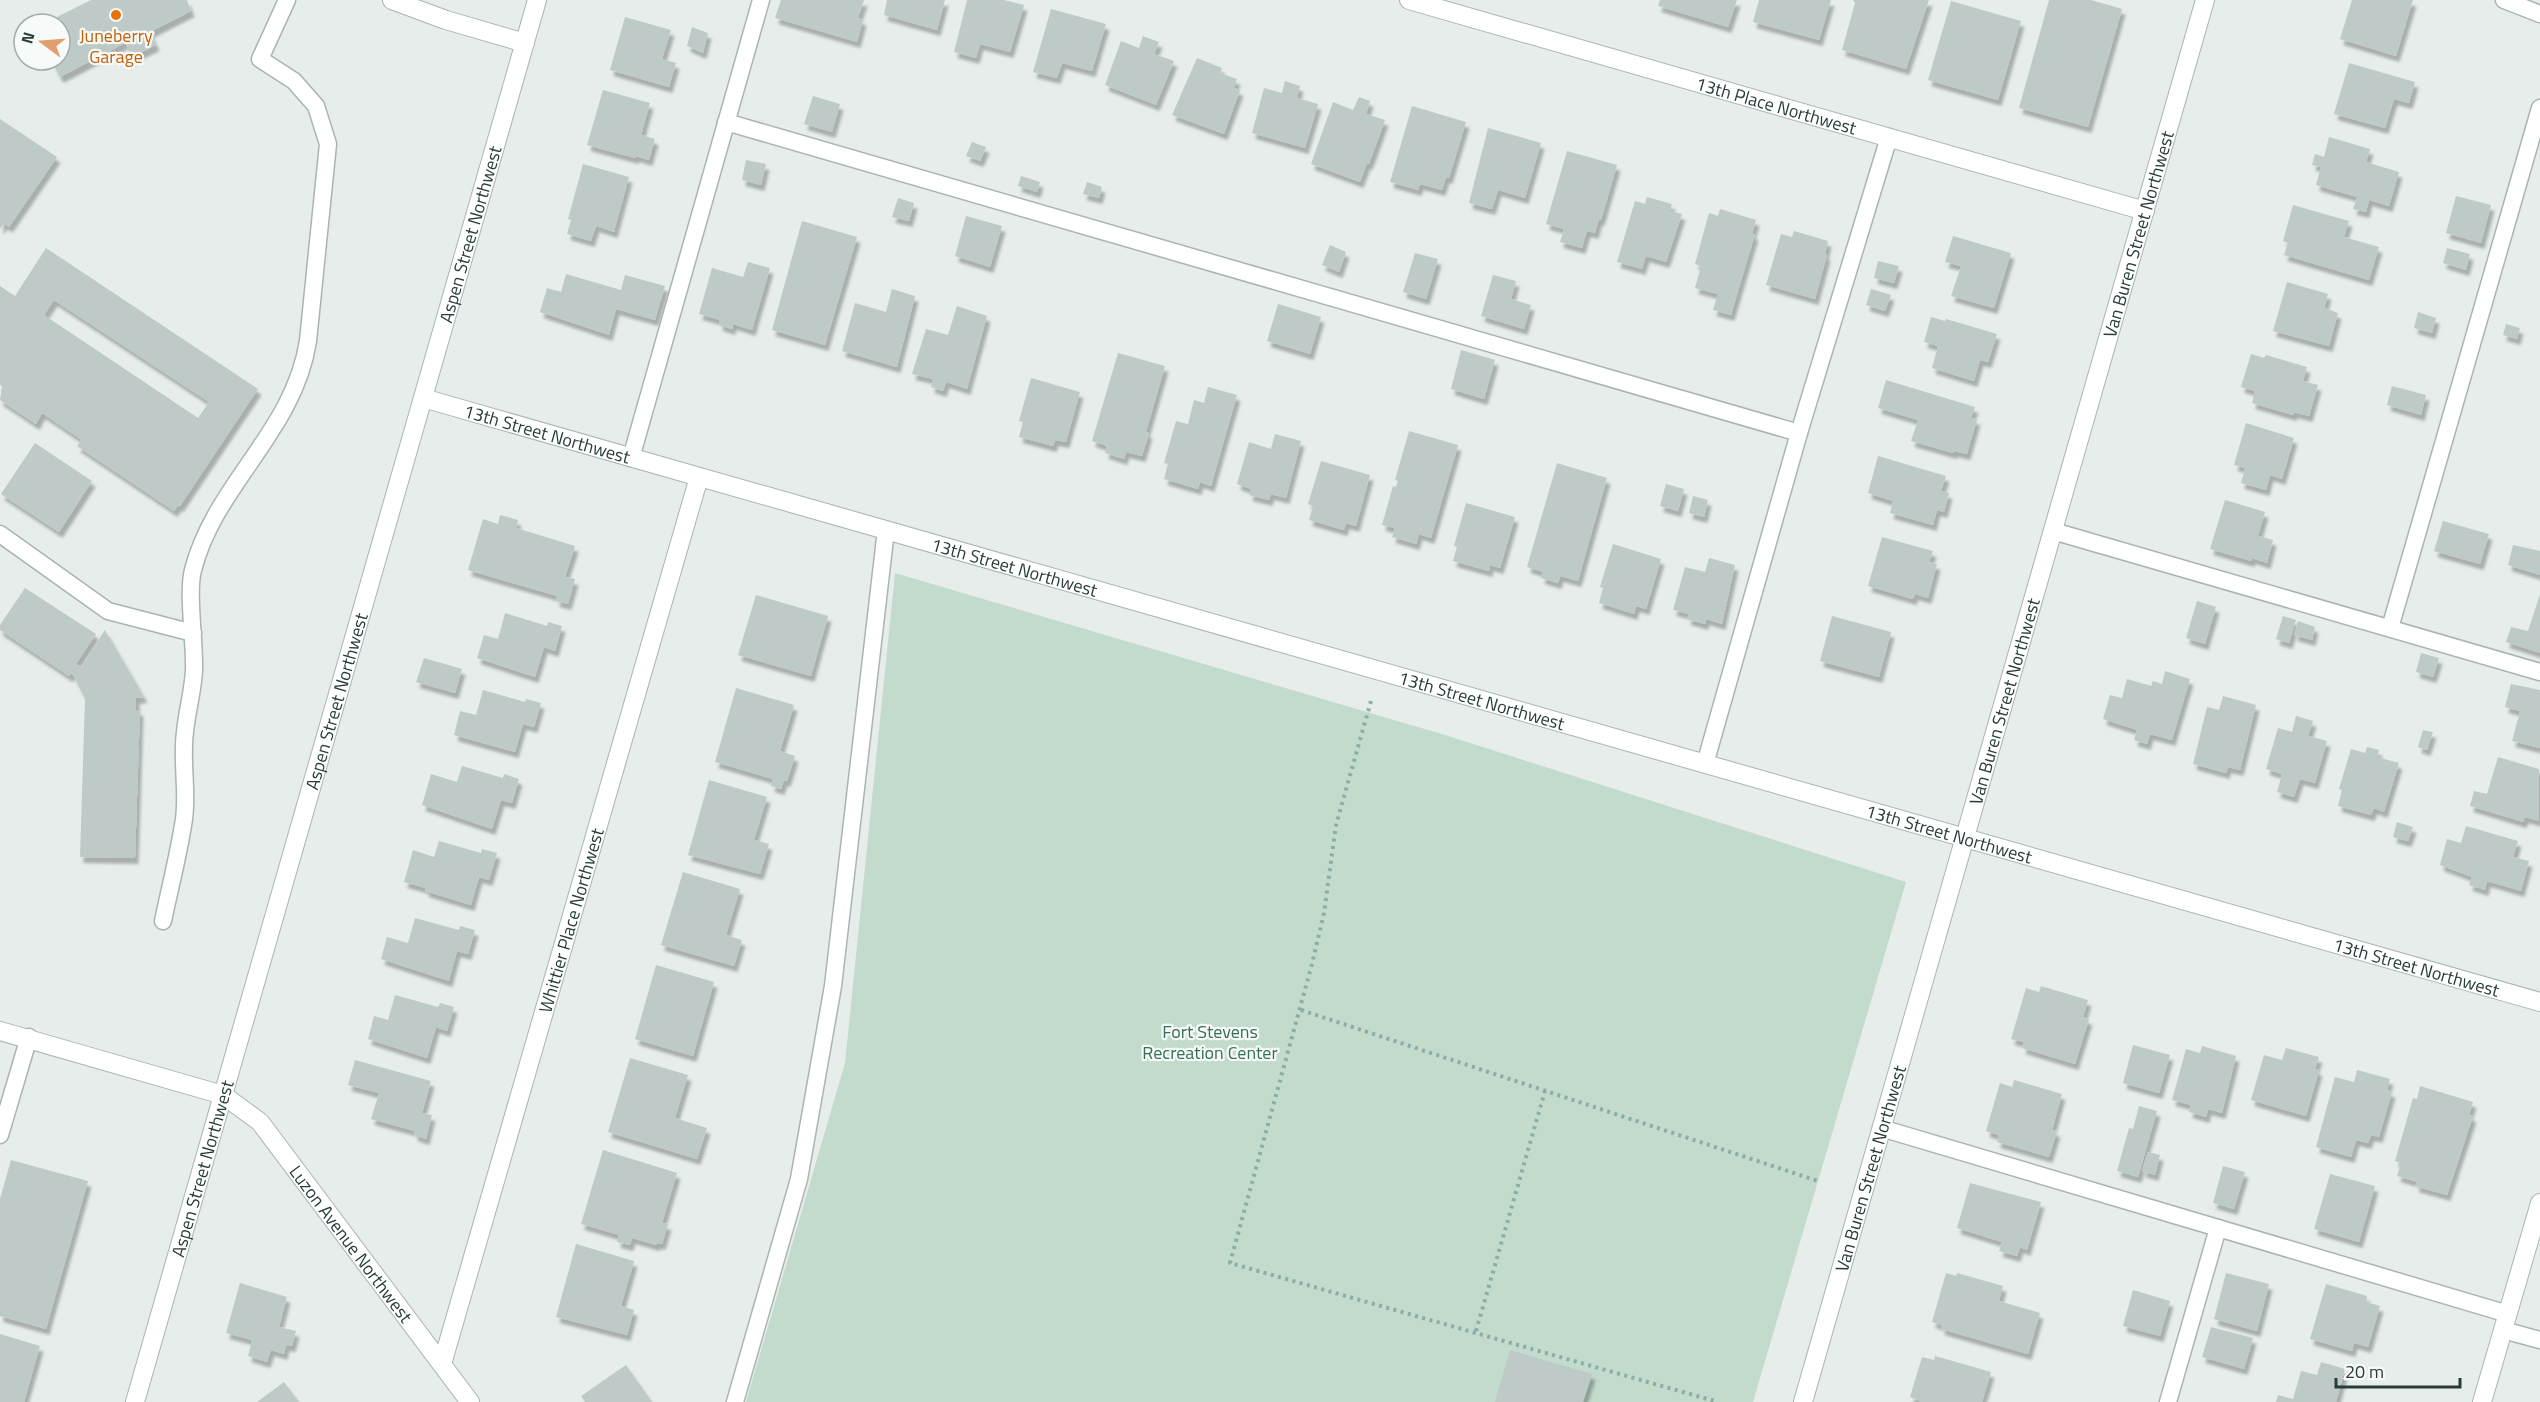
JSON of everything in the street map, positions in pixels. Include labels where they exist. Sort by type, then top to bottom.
[{"type":"street","points":[[392,0],[446,20],[525,43]]},
{"type":"street","name":"Aspen Street Northwest","points":[[135,1402],[537,0]]},
{"type":"street","name":"13th Place Northwest","points":[[1409,0],[2145,211]]},
{"type":"street","name":"Van Buren Street Northwest","points":[[1803,1402],[2205,0]]},
{"type":"street","name":"13th Street Northwest","points":[[423,398],[2540,1002]]},
{"type":"street","name":"Whittier Place Northwest","points":[[442,1364],[699,477]]},
{"type":"street","name":"Luzon Avenue Northwest","points":[[0,1031],[29,1037],[223,1095],[260,1122],[470,1402]]},
{"type":"street","points":[[2482,1402],[2540,1203]]},
{"type":"lane","points":[[163,921],[184,817],[184,734],[194,670],[192,572],[206,535],[230,494],[279,422],[295,391],[304,368],[308,341],[328,144],[316,106],[294,81],[260,59],[287,0]]},
{"type":"lane","points":[[631,458],[761,0]]},
{"type":"lane","points":[[2504,0],[2540,14]]},
{"type":"lane","points":[[2390,628],[2540,108]]},
{"type":"lane","points":[[726,122],[1799,433]]},
{"type":"lane","points":[[1705,764],[1799,433],[1889,137]]},
{"type":"lane","points":[[735,1402],[800,1179],[833,986],[886,530]]},
{"type":"lane","points":[[2053,531],[2540,672]]},
{"type":"lane","points":[[0,534],[108,611],[193,633]]},
{"type":"lane","points":[[0,1135],[29,1037]]},
{"type":"lane","points":[[1881,1128],[2218,1228],[2506,1322],[2540,1340]]},
{"type":"lane","points":[[2168,1402],[2218,1228]]},
{"type":"path","points":[[1380,671],[1340,809],[1324,913],[1301,1010],[1230,1263],[1476,1331],[1718,1402]]},
{"type":"path","points":[[1301,1010],[1818,1181]]},
{"type":"path","points":[[1476,1331],[1545,1091]]},
{"type":"green space","name":"Fort Stevens Recreation Center","points":[[895,573],[1445,735],[1906,882],[1753,1402],[746,1402],[845,1063]]},
{"type":"building","points":[[91,0],[187,0],[191,11],[150,32],[156,45],[132,57],[125,43],[72,71],[72,12],[67,12]]},
{"type":"building","points":[[781,0],[864,0],[858,18],[863,20],[857,42],[775,18]]},
{"type":"building","points":[[887,0],[945,0],[937,30],[884,15]]},
{"type":"building","points":[[967,0],[1004,0],[1024,5],[1010,52],[980,44],[976,58],[954,52]]},
{"type":"building","points":[[1660,0],[1737,0],[1728,27],[1658,6]]},
{"type":"building","points":[[1759,0],[1831,0],[1819,40],[1753,22]]},
{"type":"building","points":[[1853,0],[1929,0],[1906,69],[1842,50],[1855,3]]},
{"type":"building","points":[[2049,0],[2091,0],[2122,9],[2088,127],[2019,108]]},
{"type":"building","points":[[2352,0],[2413,0],[2396,56],[2340,39]]},
{"type":"building","points":[[1951,1],[2021,21],[1998,100],[1928,80]]},
{"type":"building","points":[[1051,9],[1106,24],[1092,71],[1062,63],[1057,78],[1033,72]]},
{"type":"building","points":[[625,17],[671,30],[662,59],[676,63],[669,87],[610,70]]},
{"type":"building","points":[[692,27],[708,33],[703,53],[687,46]]},
{"type":"building","points":[[1143,36],[1159,42],[1154,54],[1174,61],[1156,105],[1105,85],[1121,41],[1139,48]]},
{"type":"building","points":[[1197,58],[1222,68],[1220,73],[1237,79],[1234,88],[1240,90],[1224,134],[1172,115]]},
{"type":"building","points":[[2349,63],[2415,82],[2409,103],[2394,99],[2385,128],[2334,114]]},
{"type":"building","points":[[57,72],[70,72],[60,77]]},
{"type":"building","points":[[1285,81],[1300,86],[1297,98],[1318,104],[1305,148],[1252,133],[1264,88],[1282,93]]},
{"type":"building","points":[[603,90],[650,103],[641,135],[655,139],[649,160],[587,145]]},
{"type":"building","points":[[813,96],[840,104],[832,132],[804,124]]},
{"type":"building","points":[[1359,97],[1370,101],[1366,114],[1385,120],[1360,182],[1311,164],[1333,102],[1353,110]]},
{"type":"building","points":[[1412,106],[1466,122],[1449,178],[1446,177],[1442,190],[1420,184],[1418,190],[1390,182]]},
{"type":"building","points":[[0,119],[57,157],[9,227],[4,223],[0,229]]},
{"type":"building","points":[[1488,128],[1541,143],[1525,198],[1498,190],[1492,209],[1469,203]]},
{"type":"building","points":[[2329,137],[2370,149],[2366,162],[2399,172],[2389,206],[2369,200],[2366,212],[2353,209],[2357,197],[2316,185],[2321,167],[2312,165],[2315,154],[2324,157]]},
{"type":"building","points":[[972,142],[986,147],[980,161],[966,156]]},
{"type":"building","points":[[1567,151],[1617,165],[1601,220],[1599,219],[1595,233],[1587,231],[1582,248],[1560,242],[1564,229],[1546,224]]},
{"type":"building","points":[[746,160],[766,164],[761,185],[742,180]]},
{"type":"building","points":[[583,164],[629,177],[614,232],[596,226],[591,241],[567,234],[571,220],[568,219]]},
{"type":"building","points":[[1021,176],[1040,182],[1037,192],[1018,186]]},
{"type":"building","points":[[1087,182],[1102,187],[1099,198],[1083,194]]},
{"type":"building","points":[[2456,196],[2491,205],[2481,243],[2446,233]]},
{"type":"building","points":[[1647,197],[1672,204],[1670,211],[1682,214],[1666,262],[1646,256],[1642,269],[1617,262],[1635,201],[1645,204]]},
{"type":"building","points":[[898,198],[914,203],[909,221],[892,217]]},
{"type":"building","points":[[2293,205],[2349,221],[2344,237],[2379,247],[2369,280],[2284,255],[2288,243],[2283,241]]},
{"type":"building","points":[[1720,209],[1756,220],[1752,234],[1755,234],[1731,315],[1713,310],[1718,294],[1695,288],[1701,266],[1695,264],[1709,213],[1718,216]]},
{"type":"building","points":[[966,216],[1002,226],[990,267],[955,256]]},
{"type":"building","points":[[802,221],[857,237],[825,345],[772,330]]},
{"type":"building","points":[[1794,231],[1828,241],[1825,254],[1827,255],[1815,299],[1766,285],[1781,234],[1792,237]]},
{"type":"building","points":[[1953,236],[2011,253],[1994,308],[1951,296],[1961,266],[1945,262]]},
{"type":"building","points":[[1330,245],[1346,252],[1339,272],[1322,265]]},
{"type":"building","points":[[46,248],[258,389],[180,506],[178,505],[174,511],[77,446],[82,440],[42,413],[36,424],[0,400],[2,386],[0,385],[0,286],[15,296]],"holes":[[[54,300],[209,402],[198,418],[44,315]]]},
{"type":"building","points":[[2447,248],[2470,254],[2466,270],[2443,263]]},
{"type":"building","points":[[1415,253],[1438,259],[1426,299],[1403,292]]},
{"type":"building","points":[[1878,261],[1899,266],[1894,283],[1874,278]]},
{"type":"building","points":[[748,262],[770,268],[752,330],[733,324],[732,329],[719,325],[720,320],[699,314],[712,268],[743,277]]},
{"type":"building","points":[[566,274],[621,290],[625,275],[665,286],[655,320],[616,309],[609,335],[540,312],[547,288],[561,292]]},
{"type":"building","points":[[1493,275],[1516,281],[1511,299],[1531,305],[1524,329],[1481,316]]},
{"type":"building","points":[[2287,282],[2328,294],[2324,308],[2338,313],[2329,346],[2273,331]]},
{"type":"building","points":[[892,289],[915,296],[897,367],[842,351],[855,303],[886,312]]},
{"type":"building","points":[[1871,289],[1891,295],[1885,311],[1866,305]]},
{"type":"building","points":[[1278,304],[1321,317],[1310,354],[1267,341]]},
{"type":"building","points":[[957,306],[987,316],[967,389],[946,382],[943,391],[931,387],[933,379],[912,374],[926,329],[948,335]]},
{"type":"building","points":[[2418,312],[2436,318],[2432,333],[2414,328]]},
{"type":"building","points":[[1931,317],[1945,321],[1946,319],[1997,334],[1988,362],[1980,360],[1974,381],[1932,368],[1938,346],[1924,342]]},
{"type":"building","points":[[2506,324],[2520,328],[2517,339],[2503,335]]},
{"type":"building","points":[[1461,350],[1495,360],[1484,399],[1451,389]]},
{"type":"building","points":[[1118,353],[1165,366],[1146,432],[1149,433],[1142,456],[1126,452],[1124,459],[1105,453],[1107,446],[1092,441]]},
{"type":"building","points":[[2251,354],[2264,358],[2266,355],[2307,367],[2303,381],[2318,385],[2309,416],[2294,412],[2293,415],[2252,403],[2255,391],[2241,387]]},
{"type":"building","points":[[1031,378],[1080,392],[1066,442],[1055,440],[1053,446],[1019,437],[1023,422],[1019,421]]},
{"type":"building","points":[[1886,380],[1975,407],[1971,418],[1977,419],[1967,454],[1954,451],[1953,453],[1911,441],[1918,420],[1878,408]]},
{"type":"building","points":[[2392,386],[2426,395],[2421,415],[2387,405]]},
{"type":"building","points":[[1208,387],[1237,395],[1211,486],[1200,482],[1198,489],[1164,479],[1168,464],[1164,463],[1176,421],[1188,424],[1194,400],[1204,403]]},
{"type":"building","points":[[2246,423],[2294,438],[2282,479],[2270,475],[2266,490],[2241,483],[2245,468],[2234,465]]},
{"type":"building","points":[[1409,431],[1458,445],[1431,538],[1419,534],[1416,544],[1392,537],[1395,528],[1382,525],[1393,486],[1396,487],[1398,481],[1395,480]]},
{"type":"building","points":[[1275,434],[1301,441],[1286,498],[1271,494],[1269,500],[1249,495],[1251,489],[1237,484],[1249,442],[1271,449]]},
{"type":"building","points":[[35,443],[92,481],[59,532],[1,494]]},
{"type":"building","points":[[1878,456],[1946,476],[1941,491],[1949,493],[1944,512],[1937,510],[1933,525],[1890,513],[1893,501],[1868,493]]},
{"type":"building","points":[[1321,461],[1370,475],[1356,526],[1346,523],[1344,530],[1309,520],[1313,506],[1308,504]]},
{"type":"building","points":[[1557,463],[1607,478],[1578,581],[1560,576],[1558,583],[1541,578],[1543,572],[1527,567]]},
{"type":"building","points":[[1666,484],[1684,489],[1678,511],[1660,506]]},
{"type":"building","points":[[1693,496],[1708,500],[1704,517],[1689,513]]},
{"type":"building","points":[[2225,500],[2265,512],[2258,536],[2273,540],[2267,563],[2252,558],[2251,561],[2210,549]]},
{"type":"building","points":[[1466,503],[1515,517],[1500,568],[1490,565],[1489,571],[1453,561],[1457,547],[1454,546]]},
{"type":"building","points":[[500,515],[518,520],[516,528],[575,546],[565,577],[575,579],[568,604],[556,601],[557,596],[468,570],[483,519],[498,524]]},
{"type":"building","points":[[2443,521],[2489,534],[2480,564],[2434,551]]},
{"type":"building","points":[[1882,537],[1933,551],[1929,562],[1937,564],[1928,598],[1915,594],[1913,599],[1868,586]]},
{"type":"building","points":[[1613,544],[1661,559],[1646,609],[1636,606],[1634,614],[1599,603],[1603,588],[1600,587]]},
{"type":"building","points":[[2513,545],[2540,551],[2540,575],[2508,565]]},
{"type":"building","points":[[1709,558],[1735,565],[1722,624],[1706,619],[1705,624],[1687,619],[1689,614],[1673,610],[1685,567],[1705,572]]},
{"type":"building","points":[[25,588],[96,634],[76,664],[81,667],[105,630],[144,697],[136,698],[136,710],[140,710],[135,858],[80,857],[85,698],[72,673],[69,676],[0,630],[0,625]]},
{"type":"building","points":[[2540,594],[2540,653],[2506,642],[2511,627],[2528,631]]},
{"type":"building","points":[[756,595],[828,616],[811,676],[738,655]]},
{"type":"building","points":[[2197,601],[2216,607],[2205,644],[2186,638]]},
{"type":"building","points":[[505,613],[547,626],[548,622],[562,626],[555,651],[544,647],[535,677],[477,658],[484,635],[498,639]]},
{"type":"building","points":[[1832,616],[1891,632],[1879,677],[1820,661]]},
{"type":"building","points":[[2283,616],[2296,620],[2289,643],[2276,639]]},
{"type":"building","points":[[2298,621],[2315,627],[2312,640],[2294,635]]},
{"type":"building","points":[[2421,653],[2439,658],[2433,677],[2416,672]]},
{"type":"building","points":[[424,658],[462,669],[455,693],[416,682]]},
{"type":"building","points":[[2165,671],[2190,679],[2172,740],[2150,734],[2147,744],[2134,740],[2137,730],[2103,719],[2110,695],[2122,698],[2127,679],[2151,686],[2153,681],[2162,684]]},
{"type":"building","points":[[2511,684],[2540,690],[2540,748],[2512,741],[2520,711],[2505,707]]},
{"type":"building","points":[[736,688],[794,705],[780,751],[795,756],[787,781],[784,780],[781,789],[771,786],[773,779],[715,762]]},
{"type":"building","points":[[483,690],[525,702],[526,699],[541,703],[534,727],[523,724],[515,752],[454,735],[460,711],[476,715]]},
{"type":"building","points":[[2223,696],[2256,705],[2240,770],[2228,767],[2226,773],[2193,764],[2207,707],[2219,710]]},
{"type":"building","points":[[2296,716],[2313,721],[2308,736],[2327,741],[2315,783],[2300,779],[2294,797],[2277,792],[2282,774],[2266,769],[2278,728],[2292,732]]},
{"type":"building","points":[[2423,730],[2433,732],[2427,750],[2418,747]]},
{"type":"building","points":[[2367,747],[2379,750],[2377,757],[2399,763],[2384,812],[2374,808],[2371,815],[2338,806],[2342,790],[2339,789],[2351,749],[2365,753]]},
{"type":"building","points":[[2498,757],[2539,769],[2539,821],[2525,817],[2523,822],[2470,806],[2474,791],[2487,794]]},
{"type":"building","points":[[462,766],[503,778],[504,774],[519,779],[512,803],[501,800],[492,829],[422,805],[431,774],[457,782]]},
{"type":"building","points":[[709,780],[767,797],[754,840],[769,844],[760,874],[688,855]]},
{"type":"building","points":[[2397,822],[2413,827],[2408,841],[2393,837]]},
{"type":"building","points":[[2466,826],[2518,841],[2513,857],[2529,861],[2521,891],[2487,881],[2485,890],[2469,885],[2472,877],[2440,865],[2447,839],[2461,843]]},
{"type":"building","points":[[439,841],[481,853],[482,849],[497,853],[489,880],[479,877],[471,905],[404,882],[413,850],[434,857]]},
{"type":"building","points":[[683,872],[740,889],[726,935],[742,940],[734,966],[661,945]]},
{"type":"building","points":[[415,918],[459,930],[460,926],[475,930],[468,954],[457,951],[449,981],[381,959],[387,937],[408,943]]},
{"type":"building","points":[[656,965],[714,982],[693,1056],[635,1039]]},
{"type":"building","points":[[2041,986],[2088,1000],[2083,1017],[2089,1019],[2075,1064],[2022,1048],[2024,1042],[2011,1039],[2026,988],[2039,992]]},
{"type":"building","points":[[395,995],[438,1007],[440,1003],[454,1007],[447,1031],[436,1027],[427,1058],[368,1039],[374,1016],[388,1020]]},
{"type":"building","points":[[2133,1045],[2170,1055],[2159,1093],[2123,1083]]},
{"type":"building","points":[[2202,1046],[2236,1056],[2222,1113],[2208,1109],[2206,1117],[2189,1112],[2191,1105],[2172,1100],[2186,1049],[2200,1053]]},
{"type":"building","points":[[2286,1048],[2319,1057],[2315,1069],[2319,1070],[2306,1116],[2251,1100],[2264,1055],[2282,1060]]},
{"type":"building","points":[[630,1058],[688,1075],[675,1118],[707,1128],[697,1159],[608,1132]]},
{"type":"building","points":[[355,1060],[431,1081],[422,1113],[432,1115],[426,1139],[414,1135],[415,1131],[371,1119],[379,1093],[348,1085]]},
{"type":"building","points":[[2357,1070],[2390,1079],[2387,1090],[2392,1092],[2379,1137],[2371,1135],[2368,1143],[2356,1140],[2351,1157],[2316,1147],[2335,1077],[2354,1082]]},
{"type":"building","points":[[2014,1080],[2062,1094],[2052,1130],[2057,1131],[2049,1157],[1997,1142],[1999,1135],[1986,1131],[2000,1083],[2012,1087]]},
{"type":"building","points":[[2420,1086],[2473,1102],[2469,1115],[2473,1116],[2447,1195],[2415,1186],[2417,1182],[2397,1176],[2401,1163],[2395,1161],[2413,1098],[2417,1099]]},
{"type":"building","points":[[2139,1106],[2157,1111],[2138,1177],[2117,1171],[2129,1128],[2133,1129]]},
{"type":"building","points":[[603,1150],[677,1173],[662,1223],[668,1224],[662,1244],[657,1243],[656,1245],[632,1238],[630,1245],[617,1242],[619,1235],[581,1224]]},
{"type":"building","points":[[2148,1152],[2160,1155],[2155,1175],[2142,1171]]},
{"type":"building","points":[[11,1160],[88,1181],[46,1329],[0,1316],[0,1199]]},
{"type":"building","points":[[2223,1166],[2245,1172],[2234,1209],[2213,1203]]},
{"type":"building","points":[[2330,1174],[2375,1186],[2359,1242],[2314,1229]]},
{"type":"building","points":[[1970,1183],[2041,1202],[2027,1250],[2020,1247],[2017,1256],[1999,1251],[2002,1242],[1957,1228]]},
{"type":"building","points":[[576,1244],[634,1261],[621,1306],[634,1310],[627,1335],[556,1317]]},
{"type":"building","points":[[1946,1273],[1956,1276],[1957,1273],[2003,1286],[1999,1301],[2040,1313],[2028,1354],[1941,1329],[1942,1325],[1932,1322]]},
{"type":"building","points":[[2226,1273],[2269,1284],[2257,1331],[2214,1319]]},
{"type":"building","points":[[240,1283],[287,1297],[279,1327],[296,1331],[292,1346],[286,1345],[284,1354],[271,1350],[267,1362],[248,1356],[252,1340],[226,1333]]},
{"type":"building","points":[[2326,1284],[2367,1296],[2366,1302],[2380,1306],[2368,1347],[2354,1343],[2352,1351],[2310,1339]]},
{"type":"building","points":[[2133,1290],[2170,1301],[2160,1336],[2123,1326]]},
{"type":"building","points":[[2211,1327],[2253,1338],[2244,1369],[2202,1357]]},
{"type":"building","points":[[0,1334],[40,1346],[24,1402],[0,1402]]},
{"type":"building","points":[[1510,1350],[1592,1374],[1583,1402],[1495,1402]]},
{"type":"building","points":[[1935,1356],[1991,1372],[1982,1402],[1922,1402],[1910,1397],[1922,1357],[1934,1360]]},
{"type":"building","points":[[2321,1362],[2345,1369],[2336,1402],[2276,1402],[2278,1395],[2293,1399],[2301,1371],[2317,1375]]},
{"type":"building","points":[[626,1365],[652,1402],[585,1402],[581,1396]]},
{"type":"building","points":[[284,1382],[299,1402],[257,1402]]},
{"type":"place","name":"Juneberry Garage","points":[[116,15]]}]
